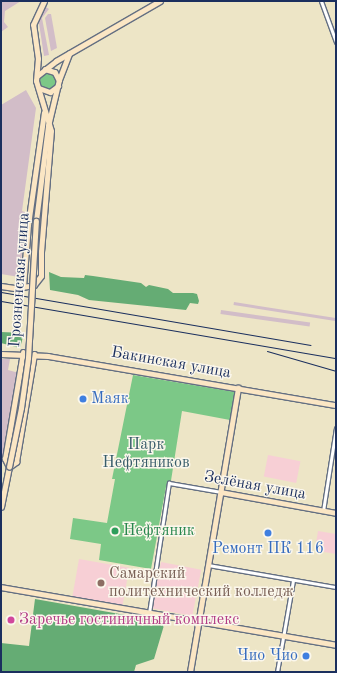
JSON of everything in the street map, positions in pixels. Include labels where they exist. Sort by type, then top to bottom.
[{"type":"main road","points":[[1,286],[16,288],[34,285],[41,276],[41,252],[51,131],[48,126],[45,108],[39,88],[37,76],[38,59],[33,25],[44,1]]},
{"type":"main road","points":[[37,76],[45,69],[69,54],[160,1]]},
{"type":"main road","points":[[48,126],[59,80],[69,54]]},
{"type":"main road","points":[[38,59],[45,69],[55,72],[59,80]]},
{"type":"main road","points":[[39,88],[50,92],[58,86]]},
{"type":"main road","points":[[23,287],[28,225],[45,108]]},
{"type":"main road","name":"Грозненская улица","points":[[1,507],[27,364],[36,221],[48,126]]},
{"type":"main road","points":[[23,353],[5,459],[9,467],[16,462],[34,355]]},
{"type":"main road","name":"Бакинская улица","points":[[1,354],[23,353],[336,405]]},
{"type":"main road","points":[[20,373],[34,355]]},
{"type":"main road","points":[[190,672],[238,388]]},
{"type":"main road","name":"Зелёная улица","points":[[221,492],[336,513]]},
{"type":"main road","points":[[1,587],[199,623],[336,645]]},
{"type":"street","points":[[321,1],[336,42]]},
{"type":"street","points":[[323,511],[336,428]]},
{"type":"street","name":"Зелёная улица","points":[[149,613],[169,483],[221,492]]},
{"type":"street","points":[[208,565],[336,587]]},
{"type":"street","points":[[277,672],[293,580]]},
{"type":"shaded area","points":[[1,1],[21,1],[5,11],[4,22],[8,27],[1,32]]},
{"type":"shaded area","points":[[46,7],[49,9],[42,18],[49,55],[44,56],[38,17]]},
{"type":"shaded area","points":[[48,14],[51,14],[57,48],[51,51],[45,18]]},
{"type":"shaded area","points":[[26,90],[36,108],[22,211],[27,213],[19,277],[1,274],[1,105]]},
{"type":"shaded area","points":[[234,302],[336,318],[335,321],[234,305]]},
{"type":"shaded area","points":[[221,310],[310,323],[310,326],[220,314]]},
{"type":"shaded area","points":[[1,359],[10,359],[8,370],[19,373],[1,470]]},
{"type":"shaded area","points":[[268,455],[300,461],[296,483],[264,477]]},
{"type":"shaded area","points":[[318,531],[336,534],[336,554],[318,551],[320,543],[316,543]]},
{"type":"shaded area","name":"Самарский политехнический колледж","points":[[79,559],[129,568],[122,606],[72,597]]},
{"type":"shaded area","points":[[161,562],[201,570],[192,616],[152,608]]},
{"type":"green space","points":[[45,73],[51,73],[56,78],[54,87],[51,89],[45,89],[40,84],[40,78]]},
{"type":"green space","points":[[49,272],[61,277],[84,278],[85,275],[141,283],[146,287],[149,285],[168,289],[173,293],[193,293],[197,294],[199,301],[198,304],[190,303],[186,310],[89,300],[78,295],[50,290]]},
{"type":"green space","points":[[1,332],[24,333],[20,348],[1,343]]},
{"type":"green space","name":"Парк Нефтяников","points":[[133,375],[235,392],[230,420],[182,411],[170,487],[166,487],[151,569],[99,560],[101,544],[70,539],[73,518],[107,523],[115,479],[112,479]]},
{"type":"green space","points":[[35,599],[165,622],[154,659],[136,665],[134,672],[1,672],[1,643],[29,646]]},
{"type":"railway","points":[[1,292],[311,345]]},
{"type":"railway","points":[[1,301],[336,358]]},
{"type":"railway","points":[[267,351],[336,371]]},
{"type":"place","name":"Маяк","points":[[83,399]]},
{"type":"place","name":"Нефтяник","points":[[115,531]]},
{"type":"place","name":"Ремонт ПК 116","points":[[268,533]]},
{"type":"place","name":"Самарский политехнический колледж","points":[[101,583]]},
{"type":"place","name":"Заречье гостиничный комплекс","points":[[11,620]]},
{"type":"place","name":"Чио Чио","points":[[306,656]]}]
